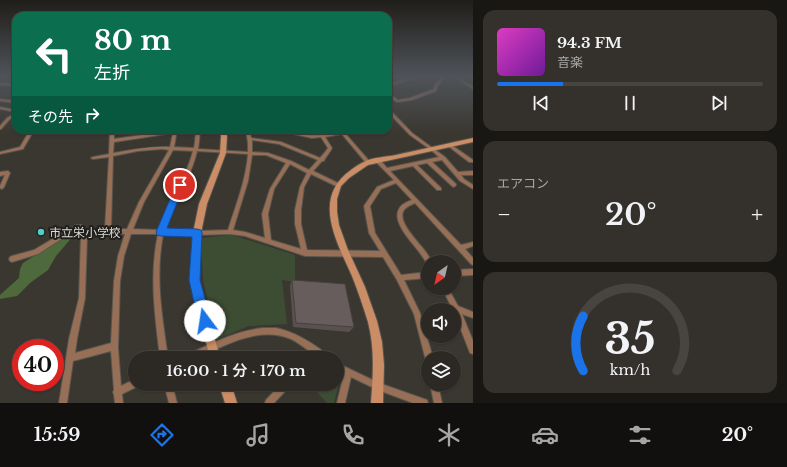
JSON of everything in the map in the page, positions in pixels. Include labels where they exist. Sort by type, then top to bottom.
[{"type":"street","points":[[392,97],[397,101],[420,96]]},
{"type":"street","points":[[0,100],[12,102]]},
{"type":"street","points":[[0,108],[12,110]]},
{"type":"street","points":[[392,114],[411,134],[443,158],[462,180],[473,187]]},
{"type":"street","points":[[0,128],[12,116]]},
{"type":"street","points":[[0,153],[22,148],[30,134]]},
{"type":"street","points":[[108,231],[112,134]]},
{"type":"street","points":[[112,141],[152,134]]},
{"type":"street","points":[[119,403],[114,346],[117,281],[121,256],[129,231],[142,202],[172,148],[174,134]]},
{"type":"street","points":[[163,351],[157,293],[157,252],[161,232],[173,199],[193,159],[198,134]]},
{"type":"street","points":[[213,351],[194,280],[197,233],[203,204],[223,151],[223,134]]},
{"type":"street","points":[[230,232],[250,165],[249,134]]},
{"type":"street","points":[[296,134],[312,137],[332,134]]},
{"type":"street","points":[[343,134],[368,163]]},
{"type":"street","points":[[305,253],[298,224],[298,210],[302,187],[310,172],[322,160],[330,148],[324,136]]},
{"type":"street","points":[[250,139],[280,143],[322,160]]},
{"type":"street","points":[[377,403],[380,367],[377,342],[361,287],[338,238],[333,208],[338,186],[354,170],[368,163],[473,140]]},
{"type":"street","points":[[449,145],[471,161]]},
{"type":"street","points":[[93,158],[138,150],[172,148],[250,152],[266,154],[289,162],[338,186]]},
{"type":"street","points":[[386,170],[443,158]]},
{"type":"street","points":[[378,161],[473,262]]},
{"type":"street","points":[[428,161],[454,185]]},
{"type":"street","points":[[268,241],[265,214],[272,189],[289,162]]},
{"type":"street","points":[[414,164],[439,189]]},
{"type":"street","points":[[0,174],[8,173],[2,187]]},
{"type":"street","points":[[457,174],[473,173]]},
{"type":"street","points":[[397,181],[379,188],[367,206],[372,233],[399,278],[417,313],[427,351]]},
{"type":"street","points":[[415,201],[407,203],[402,209],[400,217],[404,230],[424,255]]},
{"type":"street","points":[[12,259],[32,254],[76,227],[80,227],[84,234],[82,298],[63,403]]},
{"type":"street","points":[[84,234],[108,231],[197,233],[230,232],[245,234],[305,253],[384,254]]},
{"type":"street","points":[[460,248],[473,244]]},
{"type":"street","points":[[461,273],[473,272]]},
{"type":"street","points":[[399,278],[421,276]]},
{"type":"street","points":[[461,311],[473,315]]},
{"type":"street","points":[[461,321],[473,350]]},
{"type":"street","points":[[205,351],[234,337],[264,331],[289,335],[315,350]]},
{"type":"street","points":[[70,358],[114,346]]},
{"type":"street","points":[[344,370],[414,401],[424,403]]},
{"type":"street","points":[[341,403],[348,372]]},
{"type":"street","points":[[117,392],[128,387]]},
{"type":"street","points":[[170,391],[173,403]]},
{"type":"street","points":[[227,391],[231,403]]},
{"type":"street","points":[[269,403],[280,391]]},
{"type":"street","points":[[435,391],[438,403]]},
{"type":"green space","points":[[71,232],[74,232],[74,235],[56,256],[48,270],[30,283],[17,296],[0,299],[0,295],[19,278],[20,269],[23,263]]},
{"type":"green space","points":[[232,235],[295,255],[295,282],[282,280],[287,324],[249,326],[217,339],[203,280],[201,238]]},
{"type":"green space","points":[[316,391],[337,391],[334,403],[327,403]]},
{"type":"building","points":[[292,280],[345,284],[354,327],[296,323]]},
{"type":"place","name":"市立栄小学校","points":[[41,232]]},
{"type":"route","points":[[180,185],[173,199],[161,232],[197,233],[194,280],[205,321]]}]
